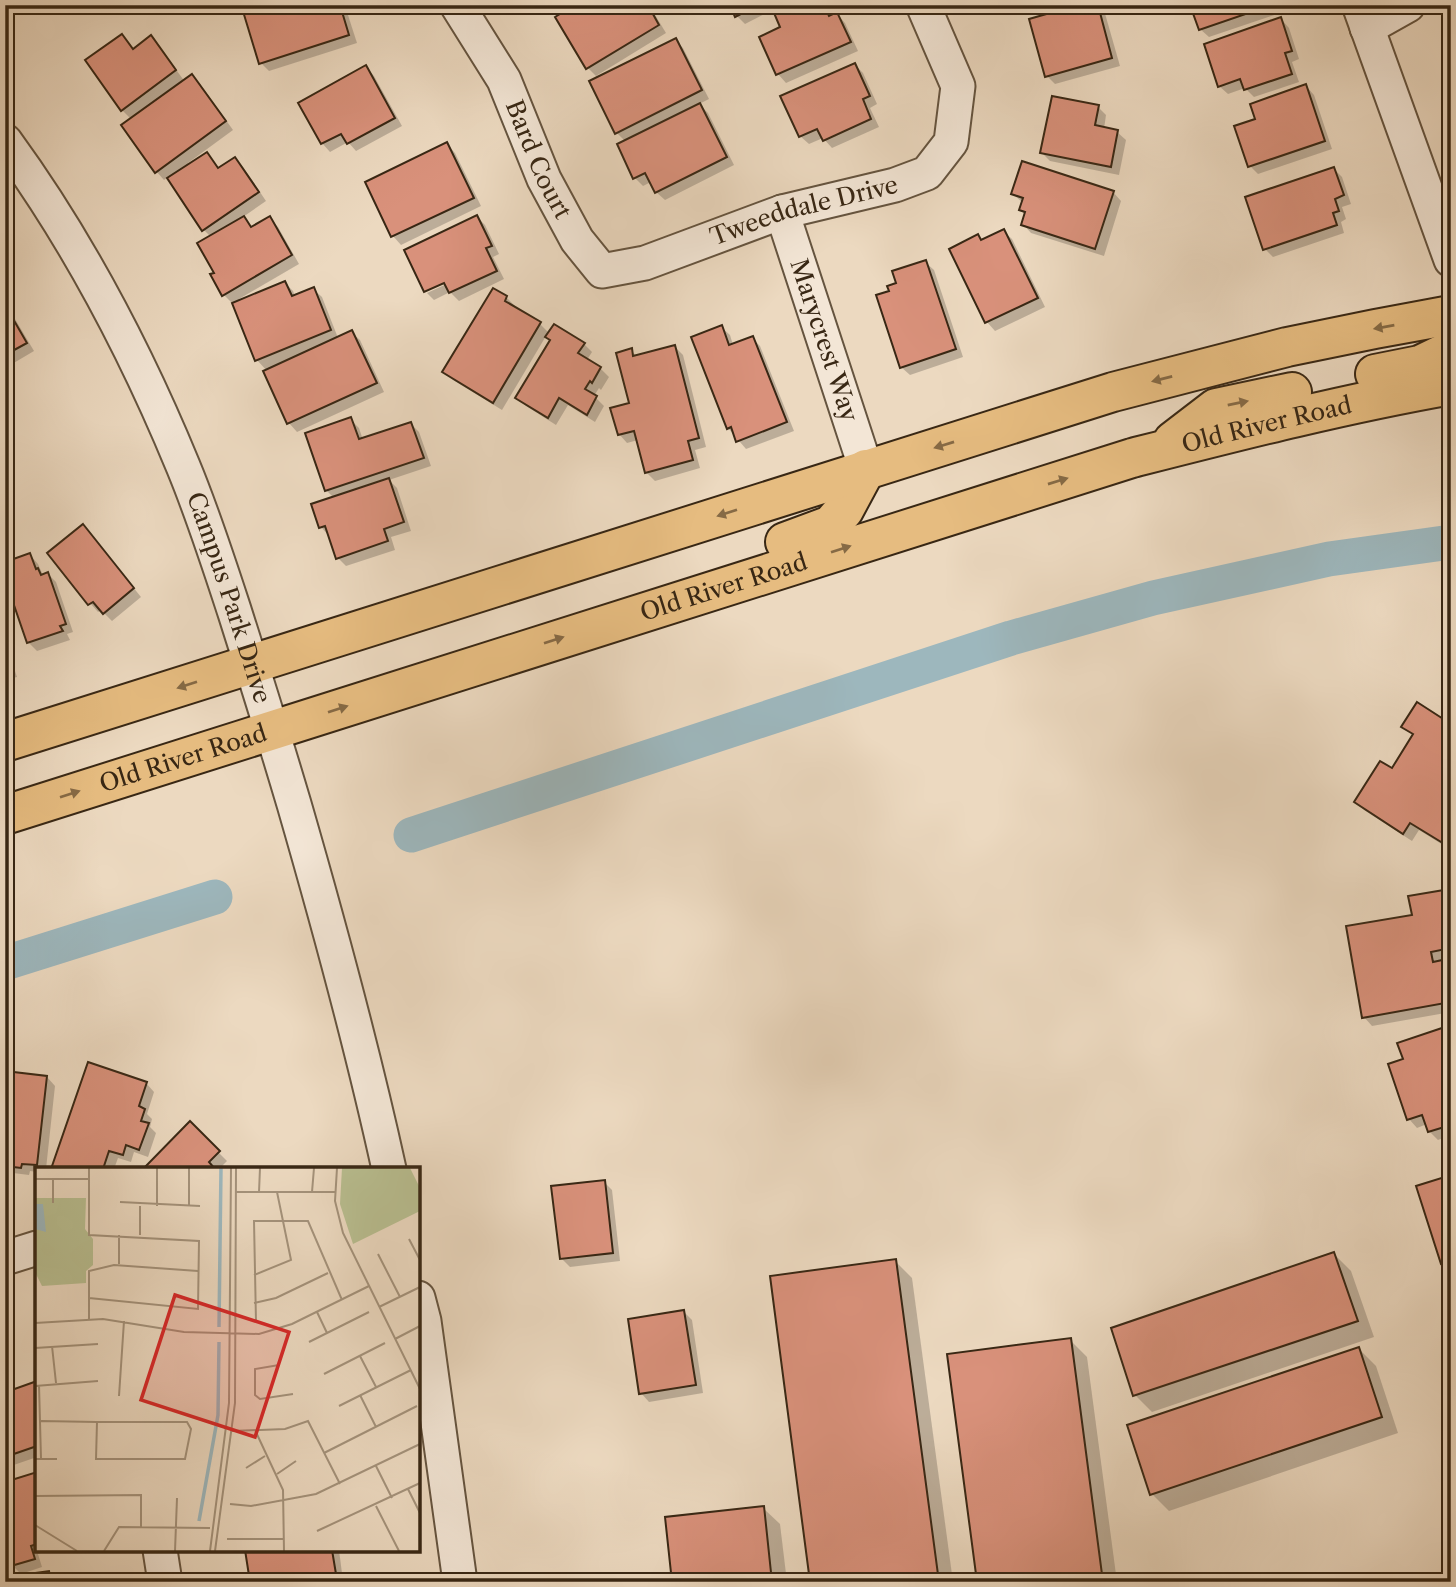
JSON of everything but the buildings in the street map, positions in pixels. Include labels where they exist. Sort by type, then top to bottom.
[{"type":"main road","points":[[5,743],[1113,392],[1287,347],[1451,315]]},
{"type":"main road","points":[[1160,451],[1216,408],[1420,365],[1451,350]]},
{"type":"main road","name":"Old River Road","points":[[5,815],[1132,458],[1315,412],[1451,385]]},
{"type":"main road","points":[[682,600],[701,575],[831,525],[844,510],[866,469]]},
{"type":"street","name":"Bard Court","points":[[457,5],[504,80],[544,179],[577,240],[602,271],[645,263]]},
{"type":"street","name":"Tweeddale Drive","points":[[645,263],[782,212],[895,185],[926,173],[951,142],[958,86],[923,5]]},
{"type":"street","points":[[1408,5],[1363,17],[1451,260]]},
{"type":"street","name":"Campus Park Drive","points":[[5,141],[33,179],[90,272],[140,368],[184,468],[273,730],[371,1087],[389,1167]]},
{"type":"street","name":"Marycrest Way","points":[[782,212],[866,469]]},
{"type":"street","points":[[5,1258],[35,1249]]},
{"type":"street","points":[[420,1306],[460,1582]]},
{"type":"street","points":[[160,1552],[164,1582]]},
{"type":"waterway","points":[[411,835],[1011,638],[1153,598],[1329,559],[1451,542]]},
{"type":"waterway","points":[[5,963],[215,897]]}]
